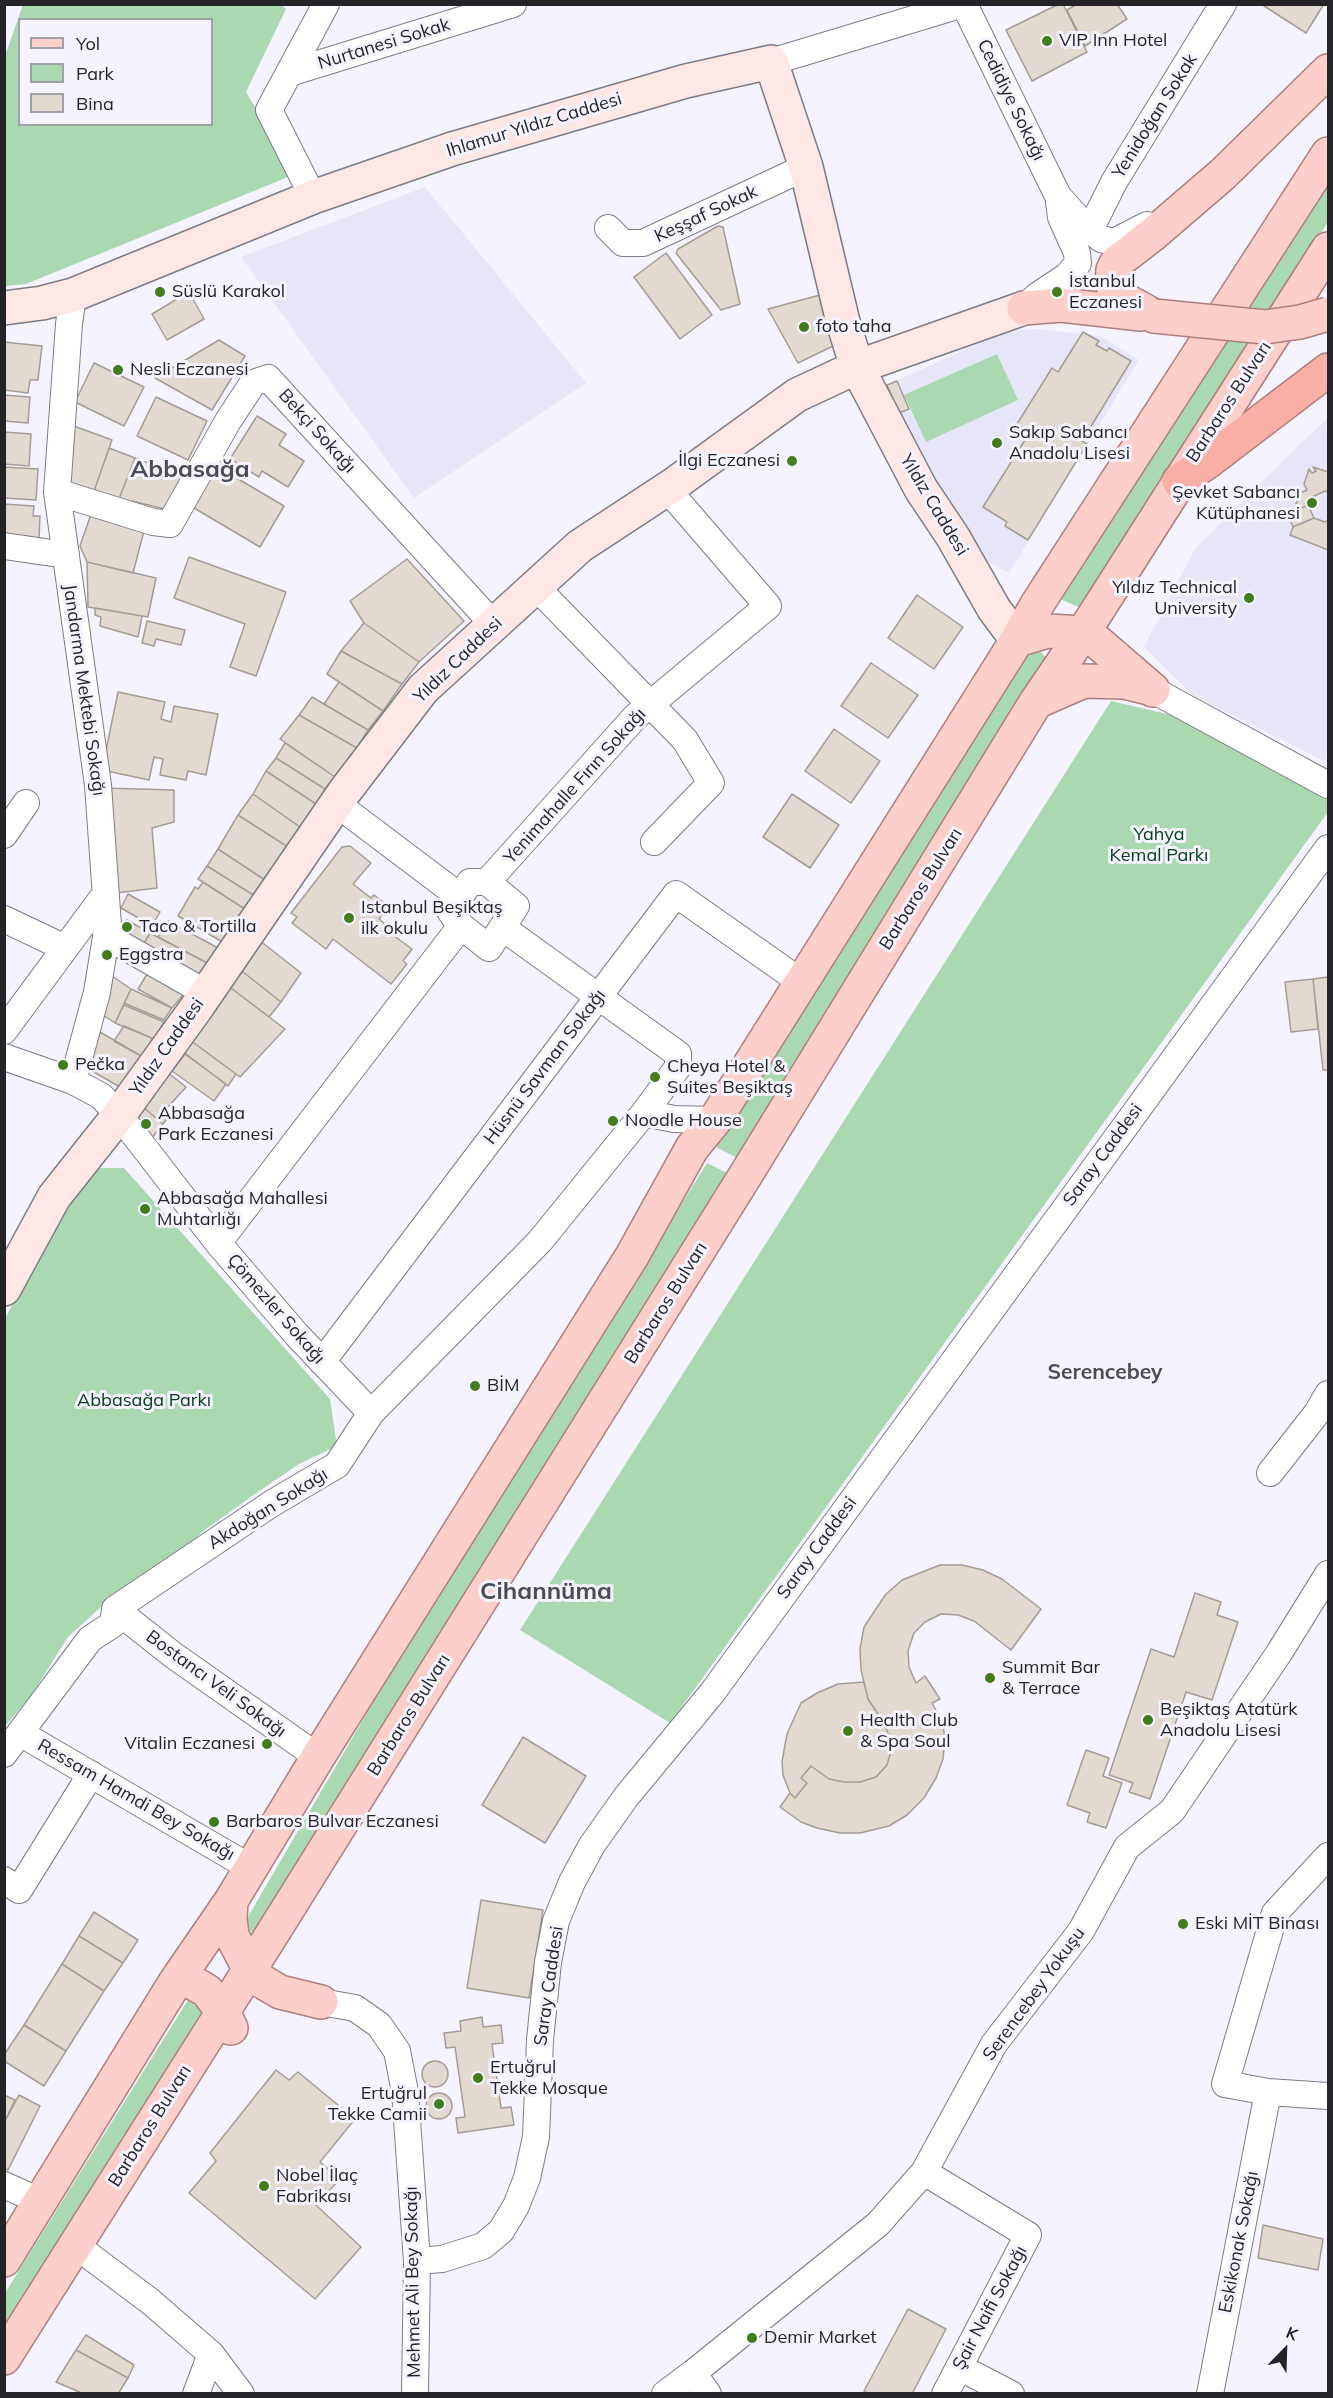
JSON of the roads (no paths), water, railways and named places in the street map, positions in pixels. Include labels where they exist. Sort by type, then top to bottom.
[{"type":"highway","points":[[1179,481],[1329,370]]},
{"type":"main road","points":[[1154,316],[1116,295],[1112,283],[1113,270],[1117,262],[1152,236],[1222,174],[1329,71]]},
{"type":"main road","points":[[4,2260],[42,2202],[176,1981],[231,1901],[318,1757],[632,1256],[692,1148],[715,1120],[1046,591],[1329,154]]},
{"type":"main road","name":"Barbaros Bulvarı","points":[[4,2358],[274,1932],[751,1166],[1036,702],[1083,633],[1329,249]]},
{"type":"main road","points":[[1024,308],[1061,305],[1265,327],[1300,322],[1329,314]]},
{"type":"main road","points":[[1017,640],[1048,631],[1083,633],[1095,640],[1153,690]]},
{"type":"main road","points":[[1036,702],[1084,681],[1124,682],[1153,690]]},
{"type":"main road","points":[[231,1901],[232,1936],[250,1970],[263,1982],[280,1992],[321,2002]]},
{"type":"main road","points":[[274,1932],[274,1946],[278,1962],[290,1976],[321,2002]]},
{"type":"main road","points":[[176,1981],[190,1981],[199,1984],[223,2012]]},
{"type":"street","points":[[313,197],[269,110],[327,4]]},
{"type":"street","name":"Nurtanesi Sokak","points":[[289,73],[513,4]]},
{"type":"street","points":[[857,367],[843,322],[806,167],[771,62],[964,4]]},
{"type":"street","name":"Cedidiye Sokağı","points":[[964,4],[1058,196],[1089,230],[1101,239],[1114,242],[1144,226],[1172,216]]},
{"type":"street","name":"Yenidoğan Sokak","points":[[1089,230],[1114,182],[1223,4]]},
{"type":"street","name":"Ihlamur Yıldız Caddesi","points":[[4,308],[42,303],[73,295],[313,197],[452,149],[686,81],[771,62]]},
{"type":"street","name":"Keşşaf Sokak","points":[[608,228],[623,243],[643,243],[806,167]]},
{"type":"street","name":"Cedidiye Sokağı","points":[[1024,308],[1037,296],[1067,276],[1078,263],[1077,253],[1061,217],[1058,196]]},
{"type":"street","name":"Jandarma Mektebi Sokağı","points":[[73,295],[57,492],[98,785],[108,925],[97,992],[73,1081]]},
{"type":"street","name":"Yıldız Caddesi","points":[[4,1289],[54,1197],[119,1115],[337,804],[423,689],[580,546],[667,489],[797,395],[857,367],[1024,308]]},
{"type":"street","name":"Yıldız Caddesi","points":[[857,367],[921,489],[953,537],[994,609],[1017,640]]},
{"type":"street","name":"Bekçi Sokağı","points":[[57,492],[153,522],[171,524],[228,421],[253,383],[268,378],[493,624]]},
{"type":"street","name":"Yenimahalle Fırın Sokağı","points":[[488,882],[635,717],[768,606],[667,489]]},
{"type":"street","points":[[4,546],[66,555]]},
{"type":"street","points":[[536,587],[649,705],[686,740],[711,783],[654,842]]},
{"type":"street","points":[[1153,690],[1329,785]]},
{"type":"street","points":[[4,835],[26,803]]},
{"type":"street","points":[[337,804],[459,896]]},
{"type":"street","name":"Saray Caddesi","points":[[417,2260],[442,2259],[483,2246],[501,2231],[520,2196],[535,2147],[540,2040],[548,1962],[556,1921],[572,1882],[592,1845],[626,1797],[712,1694],[1329,848]]},
{"type":"street","points":[[470,882],[488,882],[516,906],[489,948],[461,926],[450,911],[470,882]]},
{"type":"street","points":[[4,1031],[106,893]]},
{"type":"street","name":"Hüsnü Savman Sokağı","points":[[322,1362],[676,894],[801,982]]},
{"type":"street","points":[[4,919],[65,948]]},
{"type":"street","points":[[218,1243],[461,926]]},
{"type":"street","points":[[503,928],[598,996]]},
{"type":"street","points":[[106,936],[206,993]]},
{"type":"street","name":"Akdoğan Sokağı","points":[[4,1754],[90,1639],[113,1624],[115,1609],[271,1503],[337,1465],[371,1413],[540,1241],[644,1113],[678,1066],[678,1054],[598,996]]},
{"type":"street","name":"Çömezler Sokağı","points":[[4,1057],[73,1081],[101,1096],[119,1115],[218,1243],[322,1362],[371,1413]]},
{"type":"street","points":[[644,1113],[674,1119],[715,1120]]},
{"type":"street","points":[[1270,1473],[1329,1394]]},
{"type":"street","name":"Serencebey Yokuşu","points":[[664,2394],[701,2383],[878,2224],[924,2172],[994,2044],[1081,1931],[1127,1847],[1172,1811],[1279,1653],[1329,1574]]},
{"type":"street","name":"Bostancı Veli Sokağı","points":[[115,1609],[173,1655],[318,1757]]},
{"type":"street","name":"Ressam Hamdi Bey Sokağı","points":[[20,1733],[251,1868]]},
{"type":"street","points":[[4,1880],[19,1890],[91,1774]]},
{"type":"street","points":[[1329,1856],[1275,1913],[1225,2084],[1268,2091],[1329,2096]]},
{"type":"street","name":"Mehmet Ali Bey Sokağı","points":[[321,2002],[355,2008],[379,2025],[397,2051],[405,2092],[417,2260],[415,2394]]},
{"type":"street","name":"Eskikonak Sokağı","points":[[1210,2394],[1268,2091]]},
{"type":"street","name":"Şair Naifi Sokağı","points":[[924,2172],[1028,2235],[945,2394]]},
{"type":"street","points":[[4,2185],[42,2202]]},
{"type":"street","points":[[75,2245],[152,2302],[208,2351],[241,2394]]},
{"type":"street","points":[[196,2394],[208,2351]]},
{"type":"street","points":[[959,2367],[1011,2394]]},
{"type":"place","name":"VIP Inn Hotel","points":[[1047,41]]},
{"type":"place","name":"Süslü Karakol","points":[[160,292]]},
{"type":"place","name":"İstanbul Eczanesi","points":[[1057,292]]},
{"type":"place","name":"foto taha","points":[[804,327]]},
{"type":"place","name":"Nesli Eczanesi","points":[[118,370]]},
{"type":"place","name":"Sakıp Sabancı Anadolu Lisesi","points":[[997,443]]},
{"type":"place","name":"İlgi Eczanesi","points":[[792,461]]},
{"type":"place","name":"Şevket Sabancı Kütüphanesi","points":[[1312,503]]},
{"type":"place","name":"Yıldız Technical University","points":[[1249,598]]},
{"type":"place","name":"Istanbul Beşiktaş ilk okulu","points":[[349,918]]},
{"type":"place","name":"Taco & Tortilla","points":[[127,927]]},
{"type":"place","name":"Eggstra","points":[[107,955]]},
{"type":"place","name":"Pečka","points":[[63,1065]]},
{"type":"place","name":"Cheya Hotel & Suites Beşiktaş","points":[[655,1077]]},
{"type":"place","name":"Noodle House","points":[[613,1121]]},
{"type":"place","name":"Abbasağa Park Eczanesi","points":[[146,1124]]},
{"type":"place","name":"Abbasağa Mahallesi Muhtarlığı","points":[[145,1209]]},
{"type":"place","name":"BİM","points":[[475,1386]]},
{"type":"place","name":"Summit Bar & Terrace","points":[[990,1678]]},
{"type":"place","name":"Beşiktaş Atatürk Anadolu Lisesi","points":[[1148,1720]]},
{"type":"place","name":"Health Club & Spa Soul","points":[[848,1731]]},
{"type":"place","name":"Vitalin Eczanesi","points":[[267,1744]]},
{"type":"place","name":"Barbaros Bulvar Eczanesi","points":[[214,1822]]},
{"type":"place","name":"Eski MİT Binası","points":[[1183,1924]]},
{"type":"place","name":"Ertuğrul Tekke Mosque","points":[[478,2078]]},
{"type":"place","name":"Ertuğrul Tekke Camii","points":[[439,2104]]},
{"type":"place","name":"Nobel İlaç Fabrikası","points":[[264,2186]]},
{"type":"place","name":"Demir Market","points":[[752,2338]]},
{"type":"district","name":"Abbasağa","points":[[190,470]]},
{"type":"district","name":"Serencebey","points":[[1105,1373]]},
{"type":"district","name":"Cihannüma","points":[[546,1592]]},
{"type":"park label","name":"Yahya Kemal Parkı","points":[[1159,845]]},
{"type":"park label","name":"Abbasağa Parkı","points":[[144,1401]]}]
